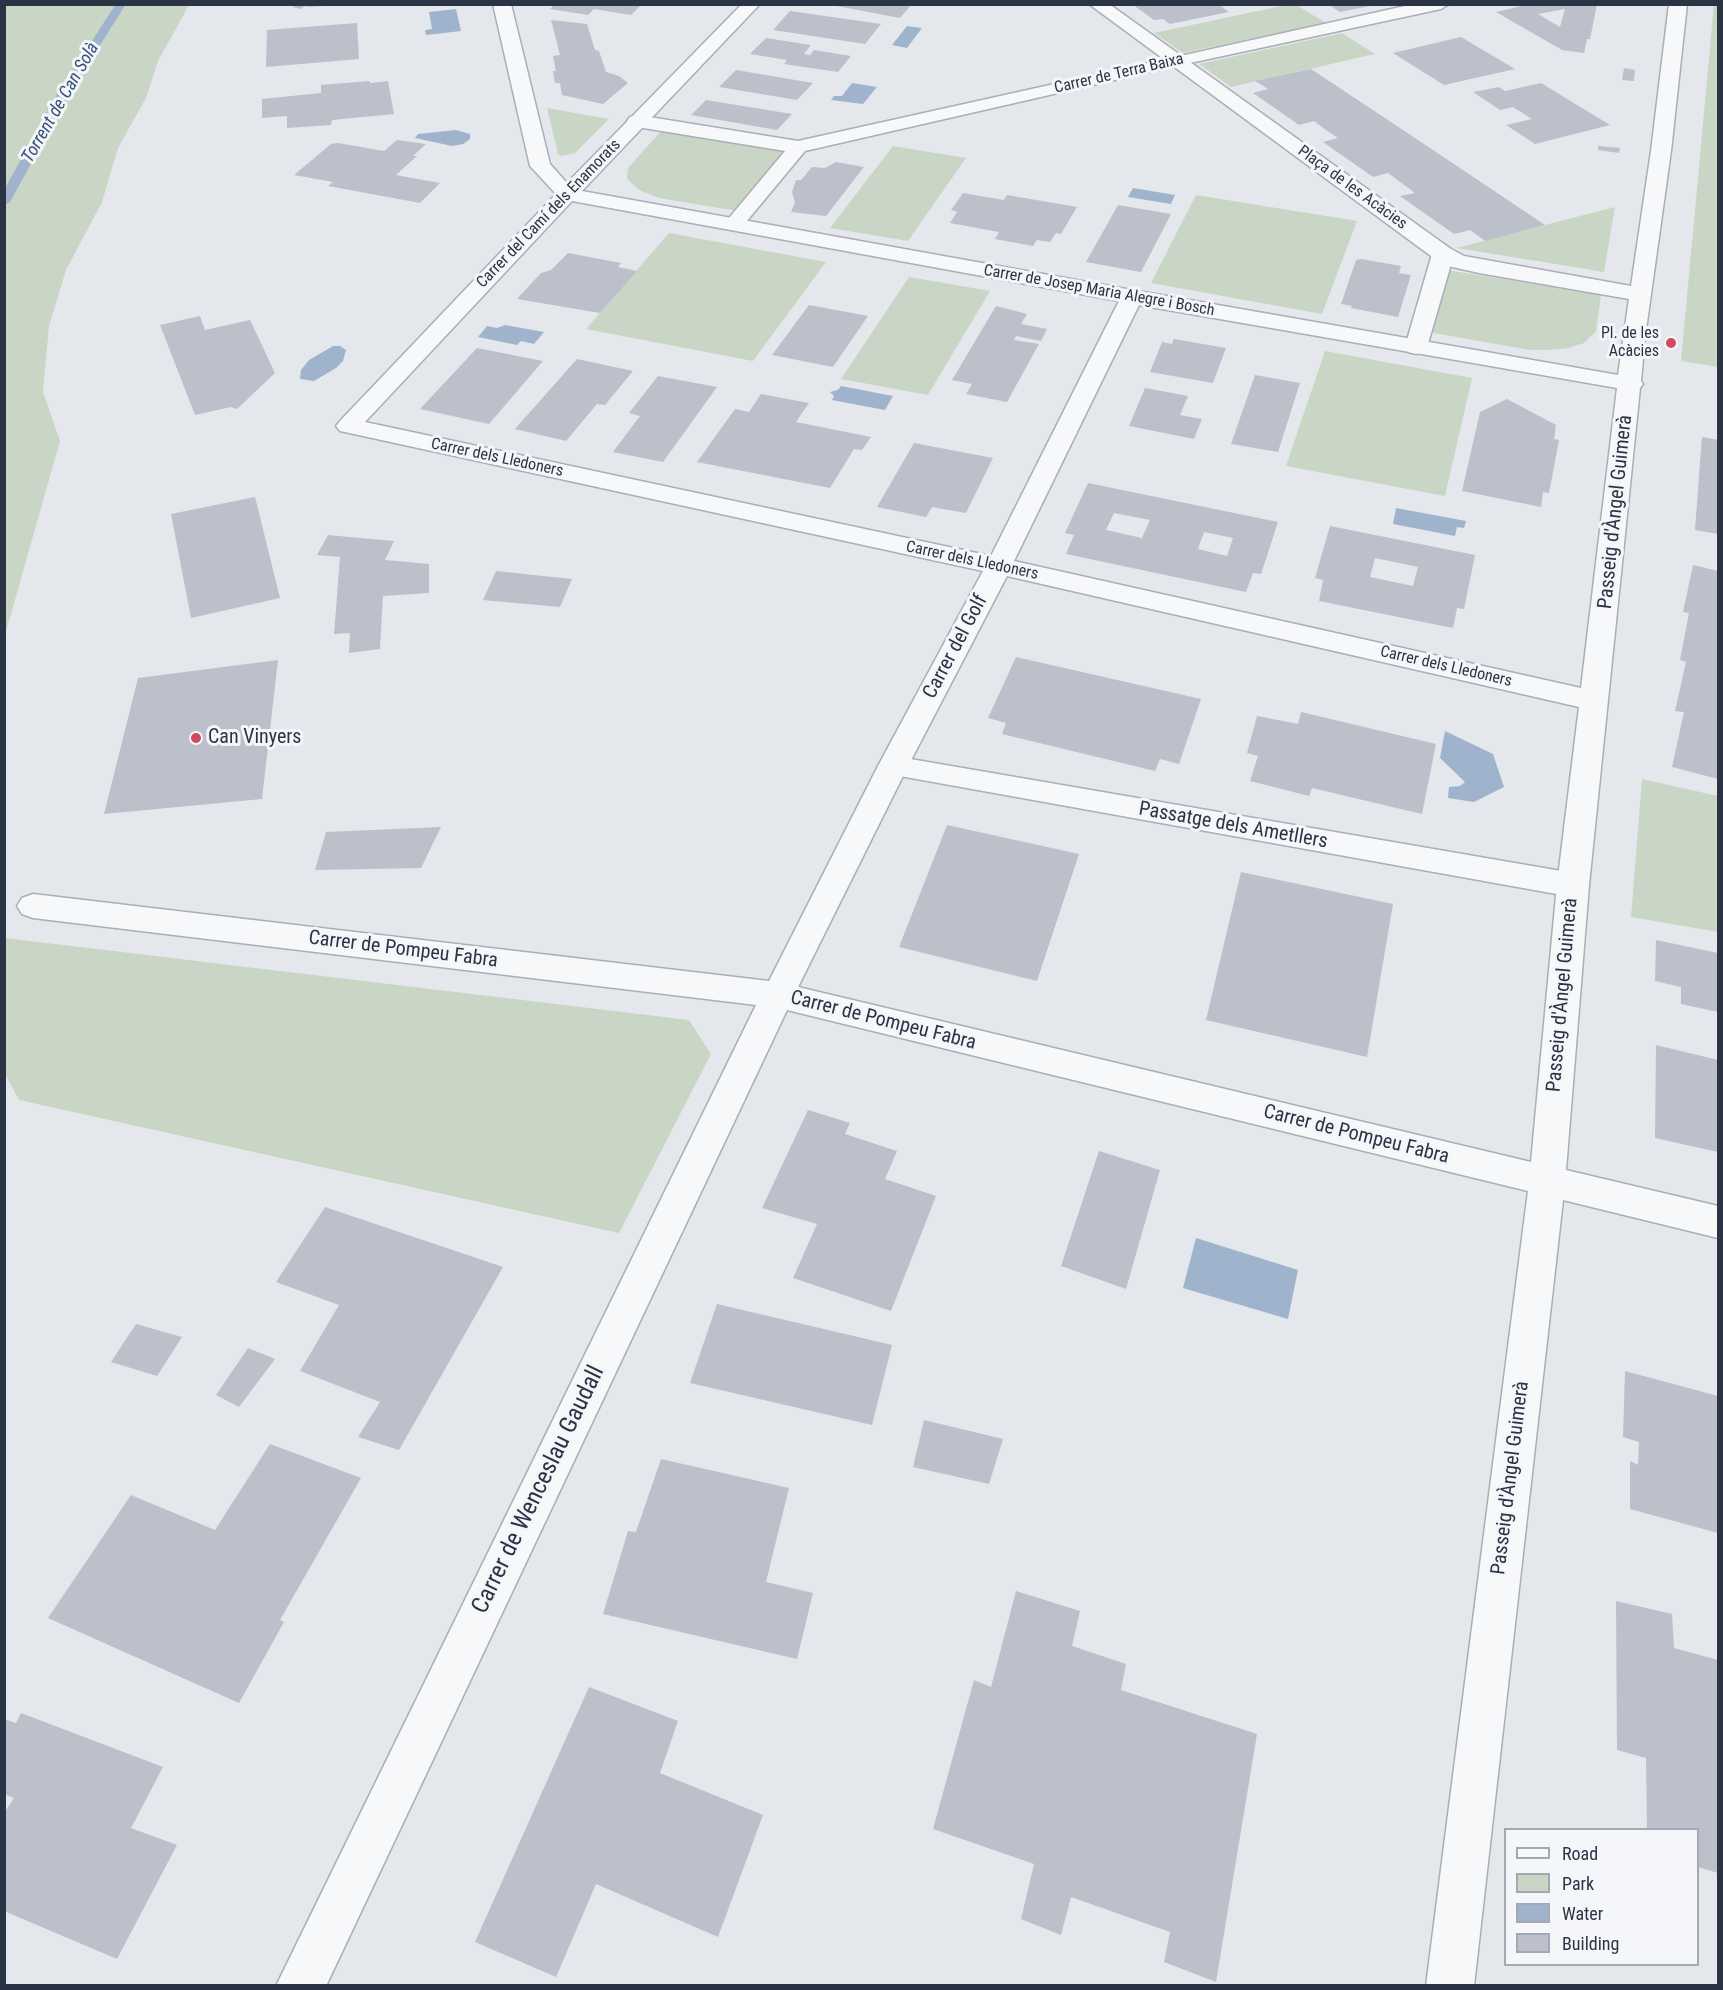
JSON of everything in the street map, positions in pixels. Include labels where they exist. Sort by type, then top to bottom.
[{"type":"street","points":[[502,4],[540,166],[567,194]]},
{"type":"street","name":"Carrer del Camí dels Enamorats","points":[[348,426],[567,194],[752,4]]},
{"type":"street","name":"Plaça de les Acàcies","points":[[1097,4],[1443,254],[1456,261],[1479,267],[1640,294]]},
{"type":"street","name":"Carrer de Terra Baixa","points":[[637,121],[798,147],[1176,61],[1441,4]]},
{"type":"street","name":"Passeig d'Àngel Guimerà","points":[[1450,1986],[1547,1182],[1573,885],[1640,294],[1661,151],[1678,4]]},
{"type":"street","points":[[734,224],[798,147]]},
{"type":"street","name":"Carrer de Josep Maria Alegre i Bosch","points":[[567,194],[1132,297],[1630,384]]},
{"type":"street","points":[[1416,347],[1443,254]]},
{"type":"street","name":"Carrer del Golf","points":[[778,995],[893,766],[999,566],[1132,297]]},
{"type":"street","name":"Carrer dels Lledoners","points":[[348,426],[999,566],[1595,701]]},
{"type":"street","name":"Passatge dels Ametllers","points":[[893,766],[1573,885]]},
{"type":"street","name":"Carrer de Pompeu Fabra","points":[[33,906],[778,995],[1719,1222]]},
{"type":"street","name":"Carrer de Wenceslau Gaudall","points":[[300,1986],[778,995]]},
{"type":"green space","points":[[5,4],[189,5],[158,61],[146,98],[118,148],[102,202],[66,270],[49,326],[43,392],[60,441],[5,635]]},
{"type":"green space","points":[[1286,5],[1296,5],[1326,23],[1183,53],[1154,33]]},
{"type":"green space","points":[[1714,5],[1718,5],[1718,367],[1681,361]]},
{"type":"green space","points":[[1342,33],[1375,54],[1231,87],[1199,64]]},
{"type":"green space","points":[[547,108],[609,119],[575,153],[562,156],[558,154]]},
{"type":"green space","points":[[670,121],[796,142],[847,131],[857,140],[806,152],[755,214],[659,198],[641,191],[630,182],[627,178],[628,168]]},
{"type":"green space","points":[[893,146],[966,158],[908,241],[830,228]]},
{"type":"green space","points":[[1196,195],[1357,221],[1322,314],[1151,283]]},
{"type":"green space","points":[[1615,207],[1604,272],[1457,248],[1545,225]]},
{"type":"green space","points":[[669,233],[826,262],[753,361],[586,329]]},
{"type":"green space","points":[[1447,270],[1601,295],[1596,331],[1584,343],[1569,348],[1530,350],[1411,329]]},
{"type":"green space","points":[[909,277],[990,291],[928,395],[841,379]]},
{"type":"green space","points":[[1325,351],[1472,378],[1445,496],[1286,466]]},
{"type":"green space","points":[[1642,779],[1718,796],[1718,932],[1631,917]]},
{"type":"green space","points":[[5,938],[689,1020],[711,1054],[619,1233],[19,1100],[5,1074]]},
{"type":"water","points":[[456,9],[461,31],[426,35],[425,30],[432,29],[429,12]]},
{"type":"water","points":[[907,26],[922,28],[907,48],[892,45]]},
{"type":"water","points":[[852,83],[877,87],[863,104],[831,100],[834,96],[842,96]]},
{"type":"water","points":[[456,130],[470,134],[470,139],[463,144],[452,146],[415,138],[418,134]]},
{"type":"water","points":[[1133,188],[1175,195],[1171,204],[1128,197]]},
{"type":"water","points":[[505,325],[544,332],[534,344],[521,341],[517,345],[478,337],[487,326],[497,328]]},
{"type":"water","points":[[333,346],[340,346],[346,350],[343,361],[336,368],[314,381],[300,379],[301,370],[309,360]]},
{"type":"water","points":[[841,386],[893,396],[885,410],[832,400],[834,396],[830,392],[838,390]]},
{"type":"water","points":[[1396,508],[1466,521],[1464,528],[1457,527],[1455,536],[1393,524]]},
{"type":"water","points":[[1445,731],[1493,754],[1504,787],[1474,802],[1448,798],[1449,787],[1460,786],[1465,782],[1440,758]]},
{"type":"water","points":[[1196,1238],[1298,1270],[1288,1319],[1183,1288]]},
{"type":"building","points":[[293,4],[323,6],[307,7],[307,5],[300,9],[293,7]]},
{"type":"building","points":[[555,4],[642,4],[631,15],[594,9],[588,15],[550,9]]},
{"type":"building","points":[[826,4],[912,4],[900,18]]},
{"type":"building","points":[[1132,4],[1218,4],[1229,12],[1170,24],[1163,19],[1154,20]]},
{"type":"building","points":[[1328,4],[1370,4],[1370,6],[1340,12]]},
{"type":"building","points":[[1530,4],[1597,4],[1590,39],[1587,39],[1584,53],[1562,50],[1496,12]],"holes":[[[1565,9],[1560,27],[1538,14]]]},
{"type":"building","points":[[790,11],[881,24],[865,44],[773,30]]},
{"type":"building","points":[[551,20],[587,24],[595,50],[599,51],[606,72],[619,76],[628,83],[603,104],[562,95],[560,83],[555,83],[553,71],[556,71],[553,56],[560,55]]},
{"type":"building","points":[[357,23],[359,59],[266,67],[267,30]]},
{"type":"building","points":[[1461,37],[1515,69],[1444,85],[1393,53]]},
{"type":"building","points":[[766,38],[811,45],[804,54],[810,55],[814,50],[851,56],[838,72],[784,64],[787,60],[750,54]]},
{"type":"building","points":[[1624,68],[1635,70],[1634,81],[1622,80]]},
{"type":"building","points":[[1311,69],[1545,225],[1485,241],[1470,230],[1454,234],[1400,196],[1415,193],[1388,173],[1373,177],[1323,142],[1338,138],[1314,121],[1299,125],[1253,93],[1268,89],[1255,81]]},
{"type":"building","points":[[736,70],[813,83],[797,100],[719,87]]},
{"type":"building","points":[[370,81],[370,83],[388,81],[394,114],[332,120],[331,125],[287,128],[287,116],[262,118],[262,99],[321,93],[321,85]]},
{"type":"building","points":[[1541,83],[1610,125],[1535,144],[1506,125],[1532,119],[1513,107],[1500,110],[1473,92],[1499,87],[1505,91]]},
{"type":"building","points":[[706,100],[792,114],[777,130],[691,115]]},
{"type":"building","points":[[397,140],[426,144],[413,156],[417,156],[396,175],[440,183],[420,203],[328,186],[333,182],[294,175],[331,144],[338,143],[384,151]]},
{"type":"building","points":[[1598,146],[1620,148],[1619,153],[1598,150]]},
{"type":"building","points":[[836,162],[864,167],[826,216],[791,212],[795,203],[792,192],[796,180],[801,180],[812,167],[825,168]]},
{"type":"building","points":[[963,193],[1004,200],[1007,195],[1077,207],[1061,234],[1056,233],[1050,242],[1037,240],[1033,246],[995,239],[999,232],[950,223],[957,212],[951,210]]},
{"type":"building","points":[[1118,205],[1171,214],[1141,272],[1086,262]]},
{"type":"building","points":[[568,253],[621,263],[618,267],[637,271],[600,313],[517,299],[541,273],[551,270]]},
{"type":"building","points":[[1356,260],[1401,266],[1399,273],[1411,275],[1398,317],[1341,304]]},
{"type":"building","points":[[809,305],[868,316],[833,367],[772,355]]},
{"type":"building","points":[[996,306],[1027,314],[1021,324],[1047,329],[1041,341],[1016,336],[1014,340],[1039,344],[1007,402],[966,394],[972,384],[952,380]]},
{"type":"building","points":[[200,316],[205,330],[250,320],[275,373],[237,409],[231,407],[195,415],[160,325]]},
{"type":"building","points":[[1174,339],[1226,348],[1213,383],[1150,372],[1162,342],[1172,344]]},
{"type":"building","points":[[477,348],[543,361],[489,424],[420,409]]},
{"type":"building","points":[[577,359],[633,371],[605,405],[597,404],[566,441],[515,429]]},
{"type":"building","points":[[1255,375],[1300,383],[1278,452],[1231,444]]},
{"type":"building","points":[[658,376],[717,387],[663,462],[613,452],[640,416],[629,413]]},
{"type":"building","points":[[1145,388],[1188,396],[1180,415],[1202,419],[1194,439],[1129,426]]},
{"type":"building","points":[[761,394],[809,403],[796,422],[871,437],[862,450],[854,449],[830,488],[697,462],[735,409],[749,412]]},
{"type":"building","points":[[1507,399],[1556,425],[1554,439],[1559,440],[1549,493],[1543,492],[1541,507],[1462,491],[1480,412]]},
{"type":"building","points":[[1702,437],[1718,440],[1718,534],[1695,530]]},
{"type":"building","points":[[914,443],[993,458],[966,513],[932,507],[926,517],[877,507]]},
{"type":"building","points":[[1088,483],[1278,522],[1261,574],[1253,573],[1246,592],[1066,554],[1074,535],[1065,533]],"holes":[[[1114,513],[1150,520],[1142,538],[1106,530]],[[1204,532],[1233,538],[1227,556],[1198,549]]]},
{"type":"building","points":[[255,497],[280,598],[191,618],[171,514]]},
{"type":"building","points":[[1330,526],[1475,555],[1464,609],[1457,608],[1453,628],[1319,601],[1323,580],[1315,578]],"holes":[[[1375,558],[1418,567],[1413,586],[1370,577]]]},
{"type":"building","points":[[328,535],[394,541],[385,560],[429,564],[429,593],[383,596],[380,649],[349,653],[350,633],[334,634],[340,557],[317,555]]},
{"type":"building","points":[[1693,565],[1718,571],[1718,779],[1672,767],[1684,712],[1675,711],[1686,662],[1680,660],[1689,613],[1683,612]]},
{"type":"building","points":[[496,571],[572,579],[560,607],[483,600]]},
{"type":"building","points":[[1016,657],[1201,699],[1179,764],[1160,759],[1155,771],[1002,734],[1006,723],[988,718]]},
{"type":"building","name":"Can Vinyers","points":[[278,660],[262,799],[104,814],[138,678]]},
{"type":"building","points":[[1301,712],[1436,744],[1422,814],[1312,788],[1309,796],[1250,781],[1258,756],[1247,753],[1257,716],[1298,724]]},
{"type":"building","points":[[947,825],[1079,854],[1037,981],[899,947]]},
{"type":"building","points":[[441,827],[421,868],[315,870],[326,832]]},
{"type":"building","points":[[1241,872],[1393,904],[1367,1057],[1206,1020]]},
{"type":"building","points":[[1656,940],[1718,953],[1718,1012],[1681,1004],[1681,987],[1655,981]]},
{"type":"building","points":[[1656,1045],[1718,1060],[1718,1152],[1655,1138]]},
{"type":"building","points":[[808,1110],[850,1123],[845,1134],[897,1151],[885,1179],[936,1196],[891,1311],[793,1278],[817,1224],[762,1208]]},
{"type":"building","points":[[1099,1151],[1160,1170],[1126,1289],[1061,1266]]},
{"type":"building","points":[[325,1207],[503,1267],[399,1450],[358,1437],[380,1402],[300,1371],[339,1305],[276,1282]]},
{"type":"building","points":[[717,1304],[892,1345],[872,1425],[690,1383]]},
{"type":"building","points":[[136,1324],[182,1337],[157,1376],[111,1362]]},
{"type":"building","points":[[248,1348],[275,1359],[239,1407],[216,1395]]},
{"type":"building","points":[[1625,1371],[1718,1396],[1718,1533],[1630,1509],[1630,1461],[1638,1465],[1639,1442],[1623,1437]]},
{"type":"building","points":[[924,1420],[1003,1439],[989,1484],[913,1467]]},
{"type":"building","points":[[270,1444],[361,1478],[280,1620],[284,1622],[239,1703],[48,1618],[131,1495],[215,1530]]},
{"type":"building","points":[[661,1459],[789,1488],[766,1582],[813,1593],[797,1659],[603,1614],[628,1531],[636,1532]]},
{"type":"building","points":[[1016,1591],[1080,1611],[1072,1646],[1126,1664],[1121,1690],[1257,1734],[1216,1982],[1164,1962],[1170,1932],[1071,1897],[1061,1935],[1021,1919],[1034,1864],[933,1829],[974,1680],[991,1687]]},
{"type":"building","points":[[1616,1601],[1672,1614],[1674,1648],[1718,1660],[1718,1873],[1699,1867],[1699,1828],[1647,1828],[1646,1758],[1617,1750]]},
{"type":"building","points":[[589,1687],[678,1721],[660,1773],[763,1815],[718,1937],[596,1884],[556,1977],[475,1942]]},
{"type":"building","points":[[21,1713],[163,1767],[131,1828],[177,1845],[117,1959],[4,1911],[4,1813],[14,1798],[4,1794],[4,1719],[16,1723]]},
{"type":"waterway","name":"Torrent de Can Solà","points":[[4,202],[65,91],[121,4]]},
{"type":"place","name":"Pl. de les Acàcies","points":[[1671,343]]},
{"type":"place","name":"Can Vinyers","points":[[196,738]]}]
